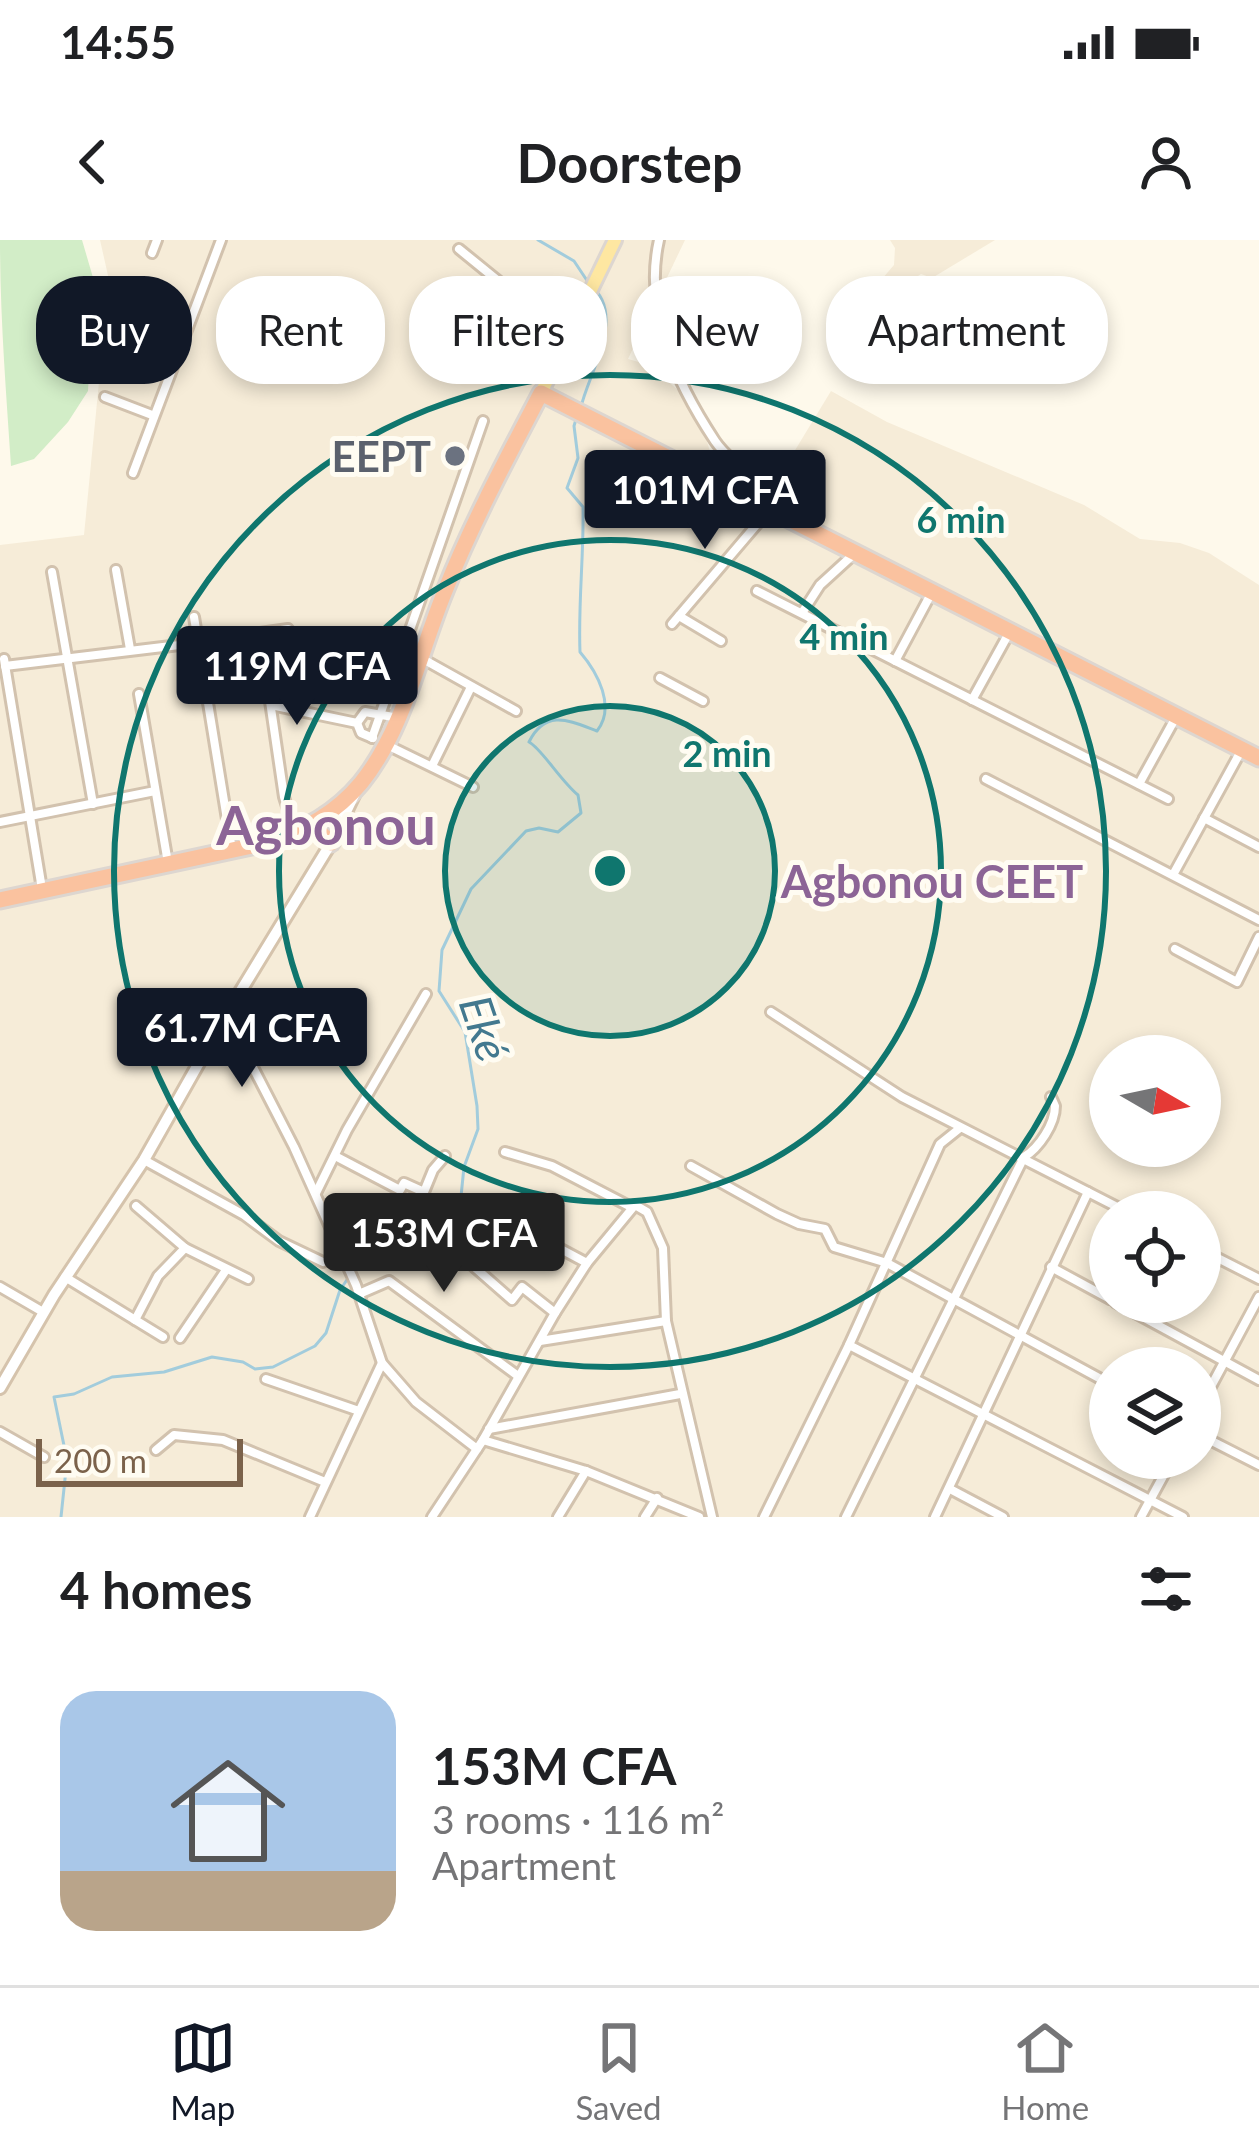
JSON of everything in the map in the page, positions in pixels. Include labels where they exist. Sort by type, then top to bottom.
[{"type":"highway","points":[[0,900],[232,851],[303,829],[359,785],[420,657],[464,546],[541,393],[1259,758]]},
{"type":"highway","points":[[303,829],[355,782],[380,741]]},
{"type":"highway","points":[[303,829],[331,843]]},
{"type":"main road","points":[[597,276],[615,240]]},
{"type":"main road","points":[[541,393],[545,384]]},
{"type":"main road","points":[[0,1388],[65,1277],[144,1160],[331,843],[359,785]]},
{"type":"street","points":[[152,253],[157,240]]},
{"type":"street","points":[[133,473],[221,240]]},
{"type":"street","points":[[659,240],[652,289],[669,350],[715,441],[753,480],[764,505],[676,620],[721,640]]},
{"type":"street","points":[[459,249],[492,276]]},
{"type":"street","points":[[105,397],[152,415]]},
{"type":"street","points":[[358,722],[365,712],[392,712],[483,421]]},
{"type":"street","points":[[802,614],[820,585],[856,552]]},
{"type":"street","points":[[116,570],[130,649]]},
{"type":"street","points":[[52,572],[93,804]]},
{"type":"street","points":[[757,591],[1168,799]]},
{"type":"street","points":[[896,661],[932,591]]},
{"type":"street","points":[[194,617],[232,851]]},
{"type":"street","points":[[288,629],[260,633],[284,797],[303,829]]},
{"type":"street","points":[[972,700],[1010,631]]},
{"type":"street","points":[[42,891],[4,663],[196,643]]},
{"type":"street","points":[[420,657],[516,711]]},
{"type":"street","points":[[660,678],[703,701]]},
{"type":"street","points":[[431,766],[471,687]]},
{"type":"street","points":[[139,694],[168,864]]},
{"type":"street","points":[[271,705],[358,722]]},
{"type":"street","points":[[1139,784],[1176,716]]},
{"type":"street","points":[[358,722],[362,733],[473,787]]},
{"type":"street","points":[[1174,873],[1242,749]]},
{"type":"street","points":[[986,779],[1259,920]]},
{"type":"street","points":[[0,822],[155,791]]},
{"type":"street","points":[[1204,818],[1259,848]]},
{"type":"street","points":[[1175,950],[1237,982],[1259,937]]},
{"type":"street","points":[[315,1194],[426,994]]},
{"type":"street","points":[[771,1012],[902,1097],[1088,1192],[935,1517]]},
{"type":"street","points":[[226,1015],[273,1101],[315,1194],[357,1289],[382,1363],[416,1402],[480,1444],[586,1471],[698,1517]]},
{"type":"street","points":[[846,1517],[1024,1157],[1051,1126],[1055,1106],[1051,1097]]},
{"type":"street","points":[[764,1517],[940,1144],[960,1128]]},
{"type":"street","points":[[505,1152],[552,1166],[629,1206]]},
{"type":"street","points":[[337,1156],[400,1190],[404,1183],[424,1192],[433,1169],[445,1156]]},
{"type":"street","points":[[144,1160],[323,1262]]},
{"type":"street","points":[[692,1166],[777,1214],[825,1229],[834,1246],[887,1263],[1089,1372]]},
{"type":"street","points":[[136,1206],[185,1248],[248,1279]]},
{"type":"street","points":[[433,1517],[587,1264],[628,1210],[642,1206],[663,1248],[666,1322],[712,1517]]},
{"type":"street","points":[[495,1214],[587,1264]]},
{"type":"street","points":[[448,1244],[512,1300],[522,1287],[555,1313]]},
{"type":"street","points":[[135,1320],[158,1276],[185,1248]]},
{"type":"street","points":[[1221,1260],[1259,1280]]},
{"type":"street","points":[[1052,1268],[1089,1288]]},
{"type":"street","points":[[180,1338],[226,1269]]},
{"type":"street","points":[[65,1277],[163,1337]]},
{"type":"street","points":[[357,1289],[389,1281],[518,1376]]},
{"type":"street","points":[[0,1287],[44,1312]]},
{"type":"street","points":[[1221,1368],[1259,1297]]},
{"type":"street","points":[[539,1341],[666,1322]]},
{"type":"street","points":[[1152,1323],[1259,1380]]},
{"type":"street","points":[[849,1345],[1184,1517]]},
{"type":"street","points":[[310,1517],[382,1363]]},
{"type":"street","points":[[266,1379],[359,1411]]},
{"type":"street","points":[[489,1429],[680,1394]]},
{"type":"street","points":[[0,1432],[44,1457]]},
{"type":"street","points":[[156,1450],[174,1435],[223,1440],[325,1482]]},
{"type":"street","points":[[1221,1446],[1259,1465]]},
{"type":"street","points":[[558,1517],[586,1471]]},
{"type":"street","points":[[1142,1517],[1162,1479]]},
{"type":"street","points":[[950,1489],[1003,1517]]},
{"type":"street","points":[[645,1517],[657,1498]]},
{"type":"shaded area","points":[[100,240],[685,240],[668,276],[631,276],[631,384],[671,384],[687,398],[712,458],[742,486],[766,498],[831,391],[887,422],[1084,505],[1140,539],[1180,543],[1209,553],[1259,585],[1259,1517],[0,1517],[0,545],[84,535],[99,384],[192,384],[192,276],[108,276]]},
{"type":"shaded area","points":[[890,240],[995,240],[935,276],[885,276],[894,265],[895,248]]},
{"type":"green space","points":[[0,240],[82,240],[93,276],[36,276],[36,384],[88,384],[88,391],[68,422],[34,459],[11,466]]},
{"type":"waterway","name":"Eké","points":[[538,240],[574,261],[584,276]]},
{"type":"waterway","name":"Eké","points":[[581,407],[589,384]]},
{"type":"waterway","name":"Eké","points":[[61,1517],[67,1460],[54,1397],[74,1394],[112,1377],[164,1372],[212,1357],[255,1369],[273,1367],[315,1346],[326,1333],[340,1290],[353,1271],[354,1251],[385,1252],[398,1242],[435,1238],[453,1227],[459,1216],[464,1167],[478,1129],[477,1106],[465,1032],[439,991],[442,950],[471,889],[526,831],[558,832],[581,813],[578,795],[529,742],[536,731],[559,720],[597,731],[605,711],[598,680],[580,652],[583,507],[567,488],[578,458],[577,416]]},
{"type":"place","name":"EEPT","points":[[455,456]]},
{"type":"district","name":"Agbonou","points":[[326,824]]},
{"type":"district","name":"Agbonou CEET","points":[[932,881]]}]
